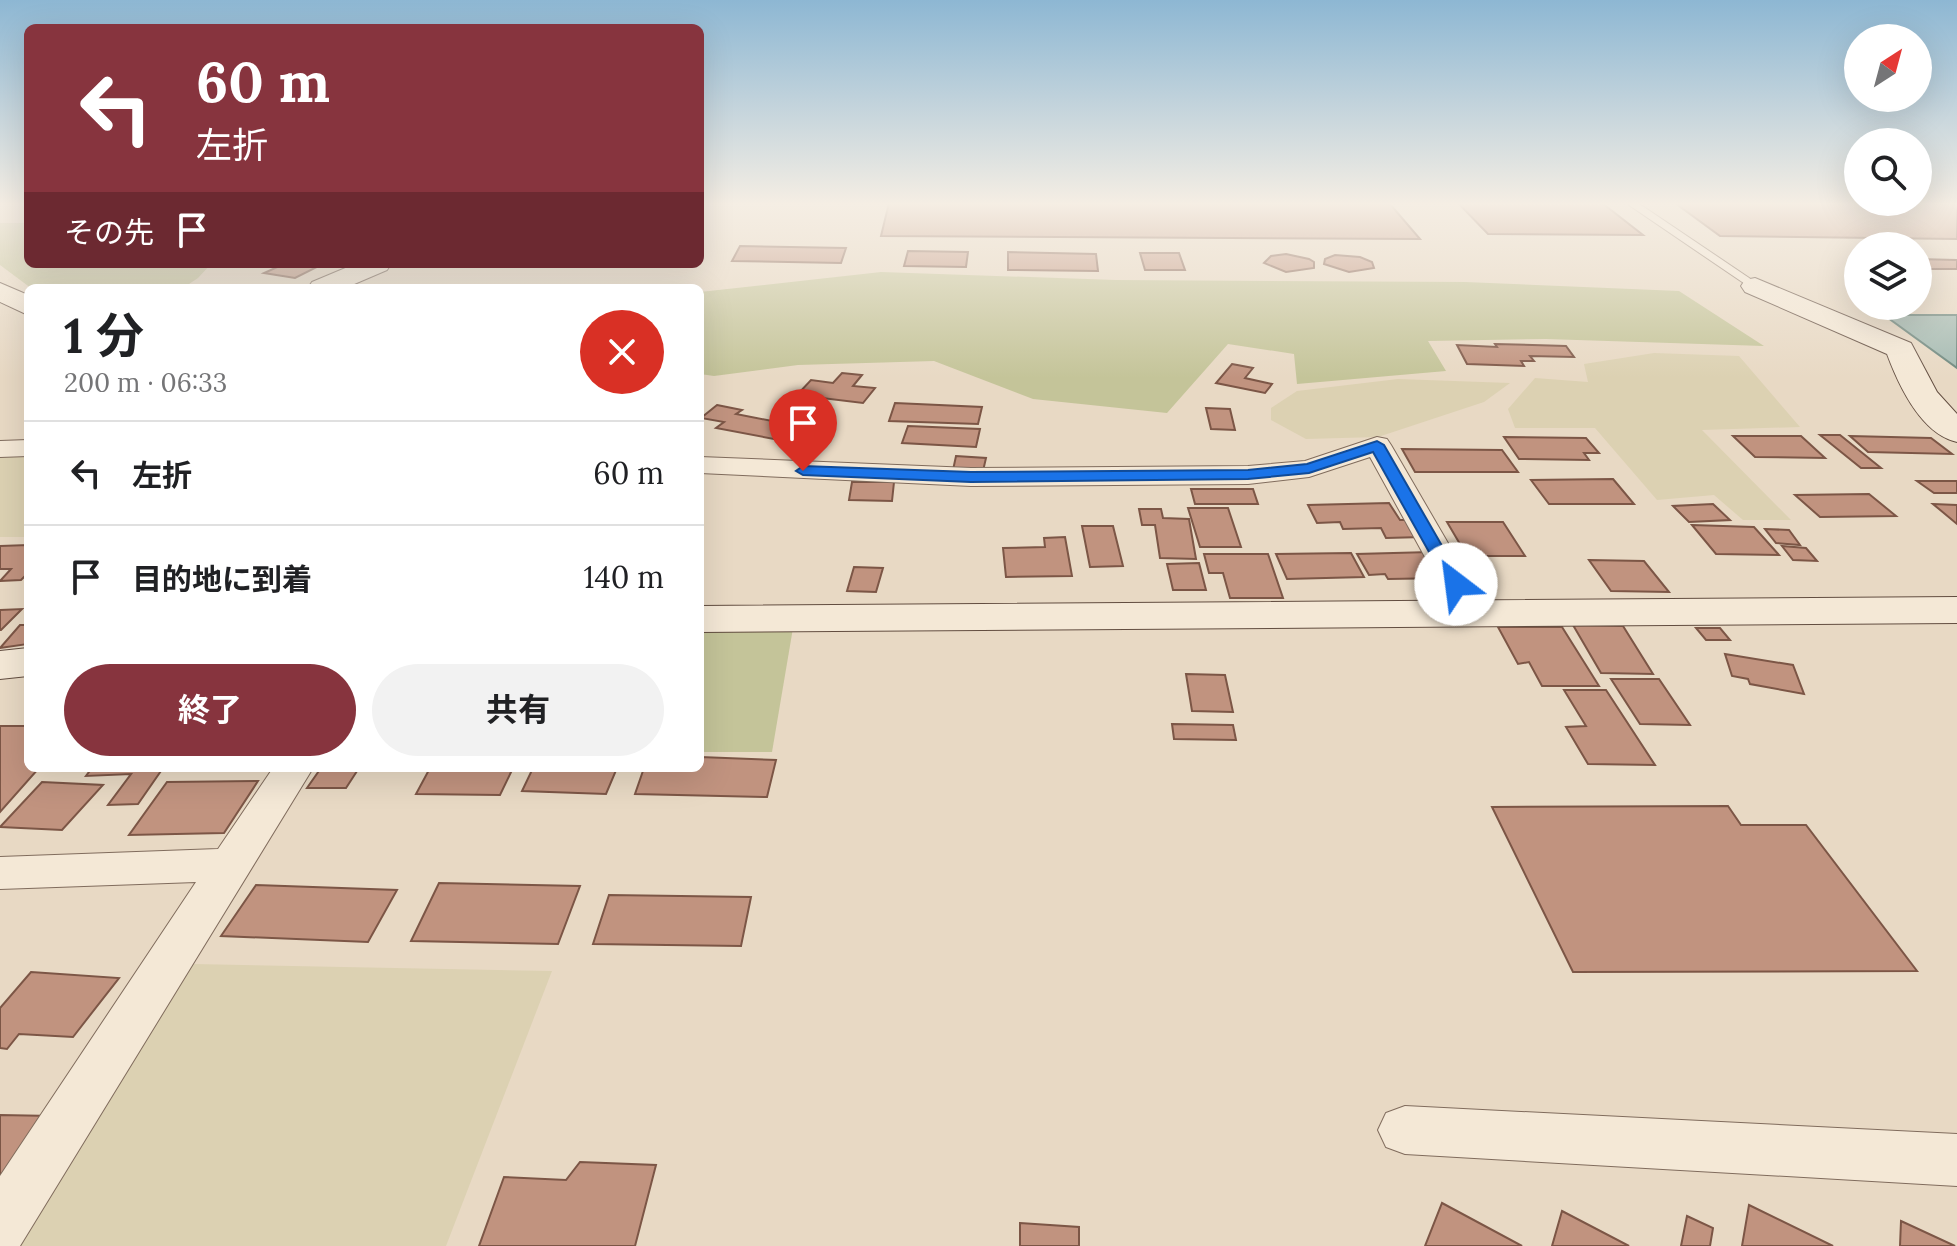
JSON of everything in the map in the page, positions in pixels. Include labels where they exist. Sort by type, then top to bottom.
[{"type":"street","points":[[331,284],[369,268]]},
{"type":"street","points":[[1755,286],[1792,307],[1867,332],[1900,349],[1909,373],[1926,402],[1957,432]]},
{"type":"street","points":[[0,291],[24,304]]},
{"type":"street","points":[[704,465],[971,477],[1248,475],[1309,469],[1377,445],[1471,612]]},
{"type":"street","points":[[0,449],[24,448]]},
{"type":"street","points":[[704,619],[1957,610]]},
{"type":"street","points":[[0,665],[24,662]]},
{"type":"street","points":[[0,1226],[290,772]]},
{"type":"street","points":[[0,873],[230,865]]},
{"type":"street","points":[[1405,1130],[1957,1160]]},
{"type":"lane","points":[[1718,261],[1755,286]]},
{"type":"shaded area","points":[[1654,353],[1739,356],[1800,427],[1702,430],[1791,520],[1743,520],[1714,495],[1657,500],[1595,428],[1515,428],[1508,409],[1535,378],[1588,382],[1584,364]]},
{"type":"shaded area","points":[[1398,379],[1510,383],[1484,402],[1378,437],[1306,439],[1271,420],[1271,408],[1297,391]]},
{"type":"shaded area","points":[[24,455],[24,537],[0,537],[0,456]]},
{"type":"shaded area","points":[[193,964],[552,971],[446,1246],[11,1246]]},
{"type":"green space","points":[[0,261],[24,261],[24,268],[207,268],[189,284],[26,284],[0,265]]},
{"type":"green space","points":[[881,272],[1116,280],[1465,282],[1679,291],[1764,346],[1546,339],[1428,341],[1446,371],[1297,384],[1294,354],[1228,344],[1167,413],[1033,399],[934,361],[798,365],[714,376],[704,375],[704,292]]},
{"type":"green space","points":[[793,628],[772,752],[704,752],[704,629]]},
{"type":"water","points":[[1932,315],[1957,315],[1957,368],[1891,320],[1932,320]]},
{"type":"building","points":[[740,261],[842,261],[841,263]]},
{"type":"building","points":[[905,261],[967,261],[966,267],[904,266]]},
{"type":"building","points":[[1008,261],[1097,261],[1098,271],[1008,270]]},
{"type":"building","points":[[1142,261],[1182,261],[1185,270],[1145,270]]},
{"type":"building","points":[[1313,261],[1314,268],[1286,272],[1264,263]]},
{"type":"building","points":[[1325,261],[1370,261],[1374,268],[1349,272],[1324,264]]},
{"type":"building","points":[[1932,261],[1957,261],[1957,269],[1932,269]]},
{"type":"building","points":[[275,268],[315,268],[295,278],[264,273]]},
{"type":"building","points":[[1495,344],[1566,346],[1574,357],[1530,356],[1534,361],[1521,361],[1524,366],[1467,364],[1457,345],[1497,347]]},
{"type":"building","points":[[1232,364],[1253,368],[1245,378],[1272,384],[1265,393],[1216,383]]},
{"type":"building","points":[[842,373],[862,375],[853,386],[875,388],[863,403],[797,395],[811,380],[833,383]]},
{"type":"building","points":[[895,403],[982,407],[978,424],[889,421]]},
{"type":"building","points":[[717,405],[742,410],[736,414],[787,424],[791,419],[828,429],[811,446],[716,428],[724,422],[704,419]]},
{"type":"building","points":[[1206,408],[1230,409],[1235,430],[1211,429]]},
{"type":"building","points":[[908,426],[980,429],[976,447],[902,443]]},
{"type":"building","points":[[1820,435],[1840,435],[1881,468],[1861,468]]},
{"type":"building","points":[[1733,436],[1801,436],[1825,458],[1755,457]]},
{"type":"building","points":[[1850,436],[1931,438],[1952,454],[1868,452]]},
{"type":"building","points":[[1504,437],[1586,438],[1599,453],[1584,453],[1589,460],[1519,459]]},
{"type":"building","points":[[1402,449],[1502,450],[1518,472],[1415,472]]},
{"type":"building","points":[[956,456],[986,458],[983,471],[953,470]]},
{"type":"building","points":[[1613,479],[1634,504],[1549,504],[1531,480]]},
{"type":"building","points":[[1917,481],[1957,481],[1957,493],[1934,493]]},
{"type":"building","points":[[852,482],[894,482],[892,501],[849,500]]},
{"type":"building","points":[[1191,489],[1253,489],[1258,504],[1195,504]]},
{"type":"building","points":[[1869,494],[1896,516],[1820,517],[1795,495]]},
{"type":"building","points":[[1389,503],[1400,520],[1412,520],[1422,537],[1386,538],[1381,528],[1343,529],[1340,522],[1317,523],[1308,505]]},
{"type":"building","points":[[1713,504],[1730,520],[1689,522],[1673,506]]},
{"type":"building","points":[[1933,504],[1957,505],[1957,524]]},
{"type":"building","points":[[1188,508],[1228,508],[1241,547],[1200,547]]},
{"type":"building","points":[[1139,509],[1161,509],[1163,518],[1189,519],[1196,559],[1160,558],[1155,525],[1142,525]]},
{"type":"building","points":[[1447,522],[1503,522],[1525,556],[1467,556]]},
{"type":"building","points":[[1692,525],[1754,527],[1779,555],[1716,554]]},
{"type":"building","points":[[1082,526],[1113,526],[1123,566],[1090,567]]},
{"type":"building","points":[[1765,529],[1789,530],[1800,545],[1776,543]]},
{"type":"building","points":[[1065,537],[1072,576],[1006,577],[1003,548],[1045,547],[1044,538]]},
{"type":"building","points":[[24,545],[24,577],[21,580],[0,581],[11,569],[0,569],[0,546]]},
{"type":"building","points":[[1782,546],[1806,548],[1817,561],[1793,560]]},
{"type":"building","points":[[1431,552],[1447,578],[1388,579],[1385,574],[1369,575],[1357,554]]},
{"type":"building","points":[[1351,553],[1364,577],[1287,579],[1276,554]]},
{"type":"building","points":[[1204,554],[1268,554],[1283,598],[1230,598],[1223,573],[1209,573]]},
{"type":"building","points":[[1589,560],[1644,561],[1669,592],[1611,591]]},
{"type":"building","points":[[1199,563],[1206,590],[1173,590],[1167,564]]},
{"type":"building","points":[[854,567],[883,568],[876,592],[847,591]]},
{"type":"building","points":[[22,609],[1,630],[0,630],[0,610]]},
{"type":"building","points":[[20,625],[24,625],[24,645],[0,648]]},
{"type":"building","points":[[1573,625],[1623,626],[1653,674],[1601,673]]},
{"type":"building","points":[[1498,627],[1562,627],[1599,686],[1542,686],[1529,662],[1518,664]]},
{"type":"building","points":[[1696,628],[1720,628],[1730,640],[1706,640]]},
{"type":"building","points":[[1725,654],[1793,665],[1804,694],[1750,684],[1748,679],[1732,676]]},
{"type":"building","points":[[1186,674],[1225,675],[1233,712],[1192,711]]},
{"type":"building","points":[[1611,679],[1659,679],[1690,725],[1640,724]]},
{"type":"building","points":[[1564,690],[1606,690],[1655,765],[1588,764],[1566,727],[1586,726]]},
{"type":"building","points":[[1172,724],[1233,725],[1236,740],[1174,739]]},
{"type":"building","points":[[0,726],[24,726],[24,772],[35,772],[0,812]]},
{"type":"building","points":[[704,757],[776,760],[767,797],[635,794],[643,772],[704,772]]},
{"type":"building","points":[[89,772],[160,772],[138,804],[108,805],[131,774],[86,776]]},
{"type":"building","points":[[318,772],[356,772],[346,788],[307,788]]},
{"type":"building","points":[[428,772],[511,772],[500,795],[416,794]]},
{"type":"building","points":[[531,772],[615,772],[606,794],[522,791]]},
{"type":"building","points":[[258,781],[224,833],[129,835],[167,782]]},
{"type":"building","points":[[42,782],[103,785],[62,830],[0,827]]},
{"type":"building","points":[[1728,806],[1741,825],[1806,825],[1917,971],[1573,972],[1492,807]]},
{"type":"building","points":[[439,883],[580,886],[558,944],[411,941]]},
{"type":"building","points":[[256,885],[397,890],[368,942],[221,936]]},
{"type":"building","points":[[609,895],[751,897],[741,946],[593,944]]},
{"type":"building","points":[[31,972],[119,978],[73,1037],[19,1034],[7,1049],[0,1048],[0,1008]]},
{"type":"building","points":[[0,1115],[52,1116],[0,1191]]},
{"type":"building","points":[[580,1162],[656,1165],[635,1246],[479,1246],[504,1177],[566,1180]]},
{"type":"building","points":[[1442,1203],[1522,1246],[1425,1246]]},
{"type":"building","points":[[1749,1205],[1833,1246],[1742,1246]]},
{"type":"building","points":[[1562,1211],[1629,1246],[1552,1246]]},
{"type":"building","points":[[1687,1216],[1713,1228],[1710,1246],[1681,1246]]},
{"type":"building","points":[[1901,1221],[1955,1246],[1900,1246]]},
{"type":"building","points":[[1020,1223],[1079,1227],[1079,1246],[1020,1246]]},
{"type":"route","points":[[803,471],[971,477],[1248,475],[1309,469],[1377,445],[1456,584]]}]
